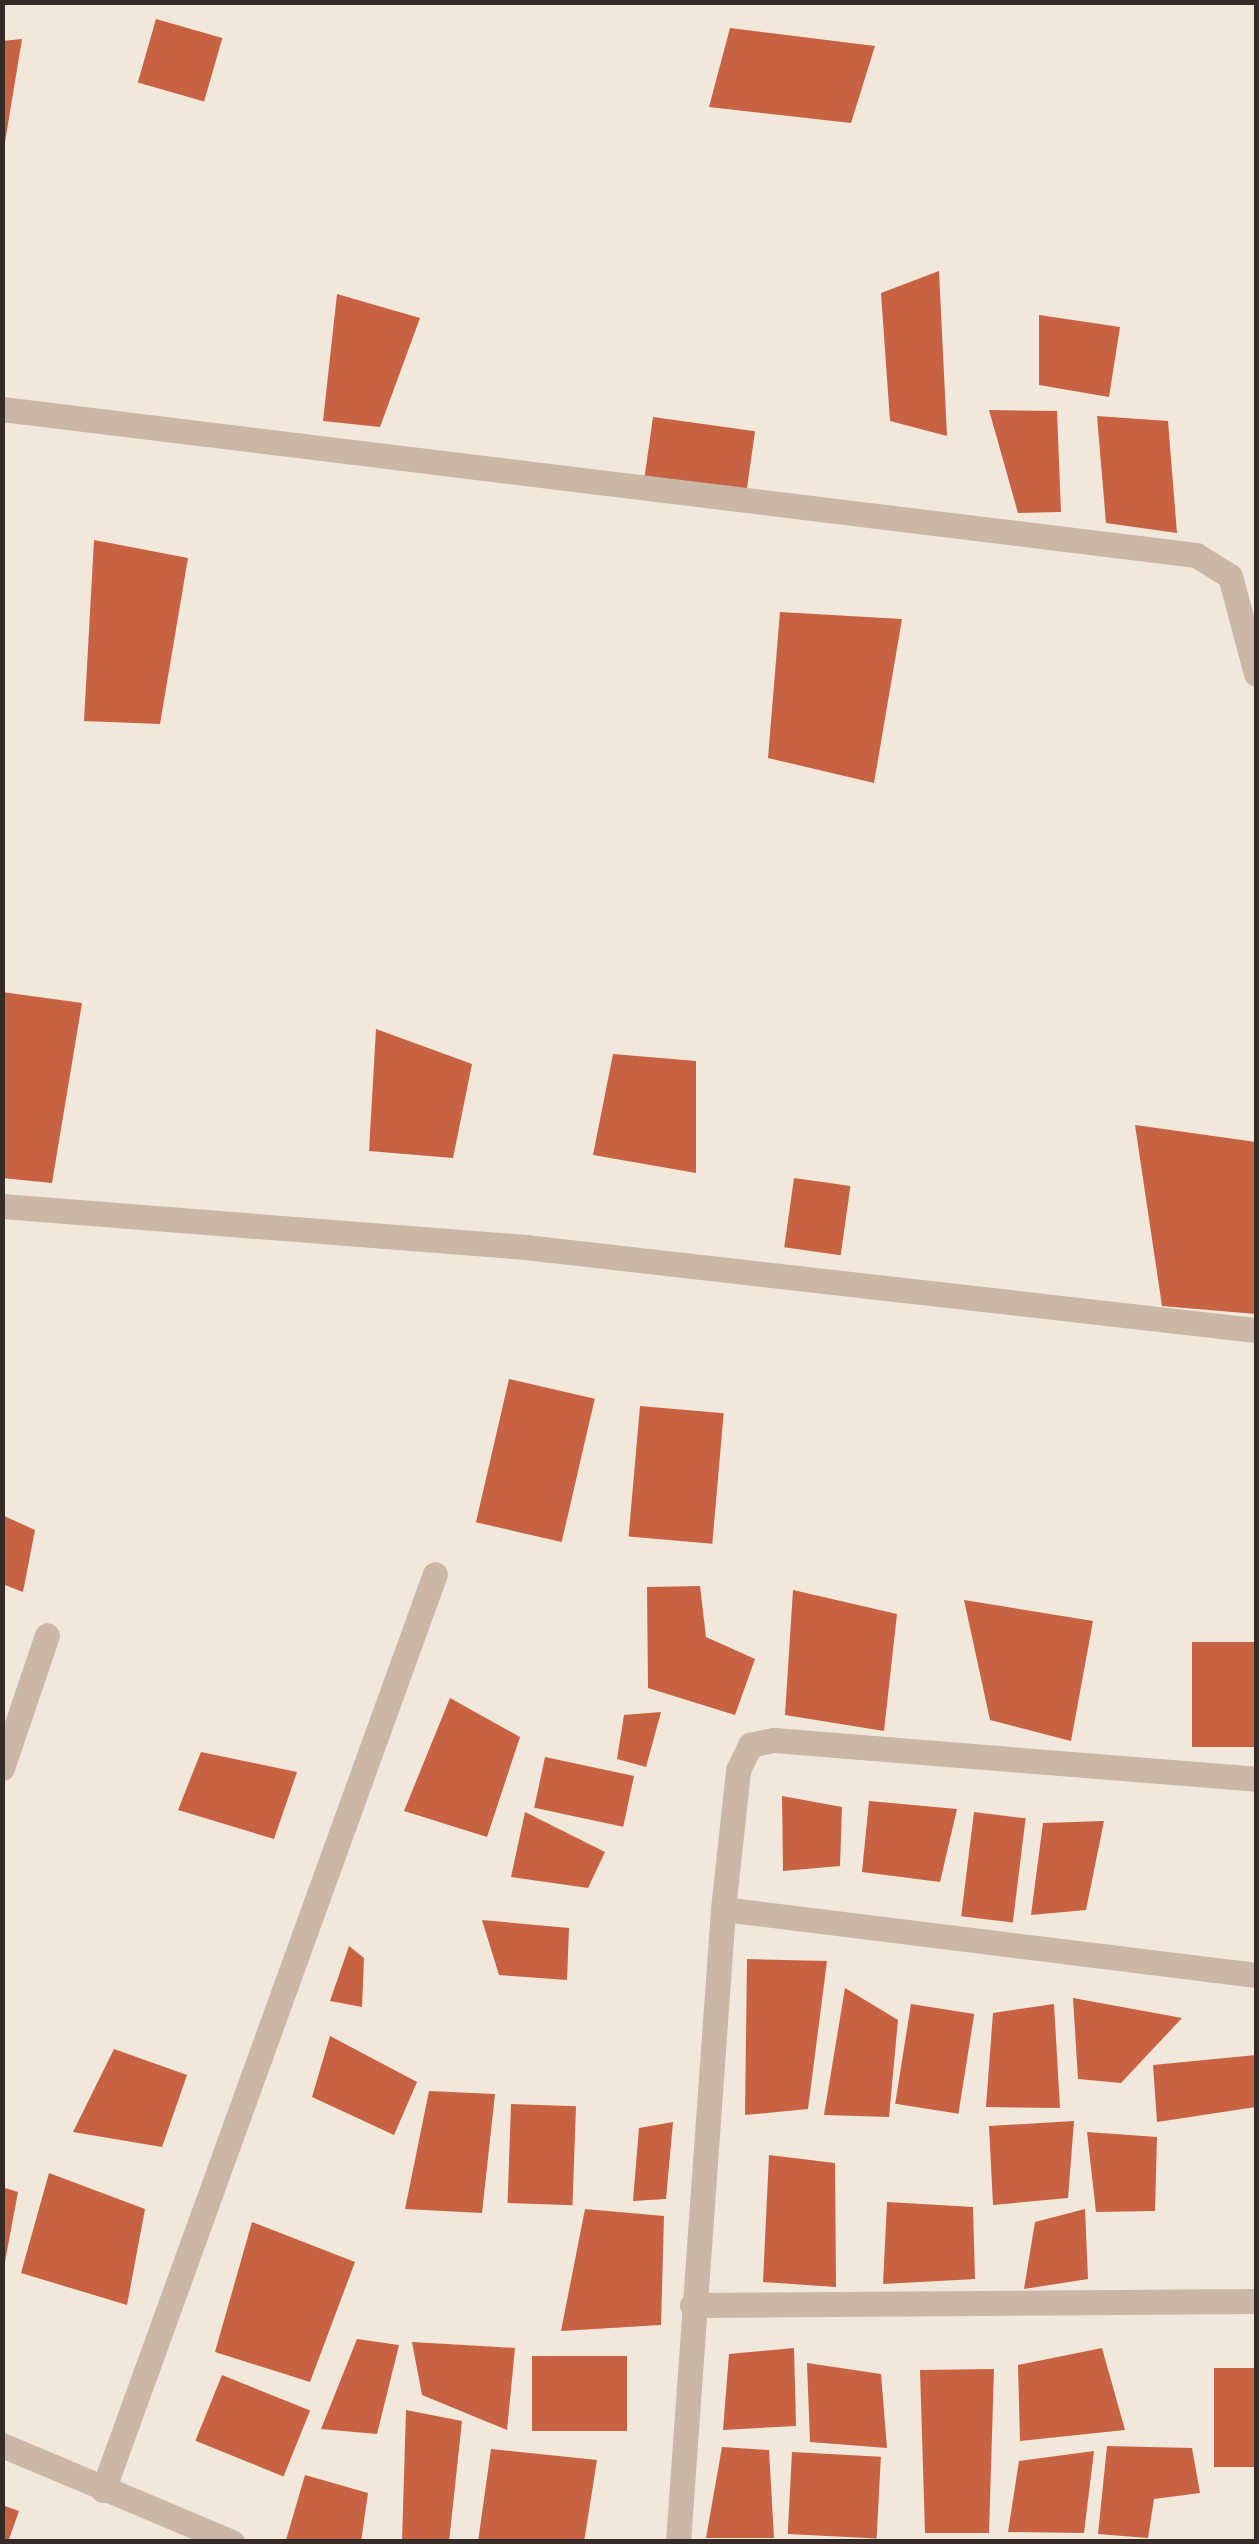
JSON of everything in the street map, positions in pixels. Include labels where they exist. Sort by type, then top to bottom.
[{"type":"street","points":[[2,409],[1196,555],[1230,576],[1256,674]]},
{"type":"street","points":[[2,1206],[525,1247],[1256,1330]]},
{"type":"street","points":[[103,2490],[435,1574]]},
{"type":"street","points":[[2,1768],[46,1635]]},
{"type":"street","points":[[678,2542],[723,1908],[738,1770],[750,1745],[774,1740],[1256,1779]]},
{"type":"street","points":[[723,1908],[1256,1975]]},
{"type":"street","points":[[692,2305],[1256,2302]]},
{"type":"street","points":[[2,2445],[232,2542]]},
{"type":"building","points":[[156,19],[222,38],[204,101],[138,82]]},
{"type":"building","points":[[730,28],[875,46],[851,123],[709,107]]},
{"type":"building","points":[[22,39],[5,142],[2,142],[2,41]]},
{"type":"building","points":[[939,271],[947,436],[890,421],[881,293]]},
{"type":"building","points":[[337,294],[420,318],[380,427],[323,421]]},
{"type":"building","points":[[1039,315],[1120,327],[1109,397],[1039,385]]},
{"type":"building","points":[[989,410],[1057,411],[1061,512],[1018,513]]},
{"type":"building","points":[[1097,416],[1168,421],[1177,533],[1106,523]]},
{"type":"building","points":[[653,417],[755,431],[747,491],[645,476]]},
{"type":"building","points":[[94,540],[188,558],[160,724],[84,721]]},
{"type":"building","points":[[780,612],[902,619],[874,783],[768,758]]},
{"type":"building","points":[[2,992],[82,1003],[52,1183],[2,1178]]},
{"type":"building","points":[[376,1029],[472,1064],[453,1158],[369,1151]]},
{"type":"building","points":[[613,1054],[696,1061],[696,1173],[593,1155]]},
{"type":"building","points":[[1135,1125],[1256,1142],[1256,1314],[1162,1306]]},
{"type":"building","points":[[794,1178],[850,1186],[841,1255],[784,1247]]},
{"type":"building","points":[[509,1379],[595,1399],[562,1542],[476,1522]]},
{"type":"building","points":[[640,1406],[724,1413],[712,1544],[629,1537]]},
{"type":"building","points":[[2,1515],[35,1530],[23,1592],[2,1584]]},
{"type":"building","points":[[700,1586],[706,1637],[755,1659],[735,1715],[648,1688],[647,1587]]},
{"type":"building","points":[[793,1590],[897,1614],[884,1731],[785,1715]]},
{"type":"building","points":[[964,1600],[1093,1621],[1071,1741],[990,1720]]},
{"type":"building","points":[[1192,1642],[1256,1642],[1256,1747],[1192,1747]]},
{"type":"building","points":[[450,1698],[520,1737],[487,1837],[404,1811]]},
{"type":"building","points":[[661,1712],[646,1767],[617,1759],[624,1715]]},
{"type":"building","points":[[201,1752],[297,1772],[274,1839],[178,1810]]},
{"type":"building","points":[[545,1757],[634,1776],[623,1827],[534,1808]]},
{"type":"building","points":[[782,1796],[842,1807],[840,1866],[783,1871]]},
{"type":"building","points":[[869,1801],[957,1809],[940,1882],[862,1872]]},
{"type":"building","points":[[525,1812],[605,1852],[588,1888],[511,1877]]},
{"type":"building","points":[[974,1812],[1026,1818],[1013,1923],[961,1916]]},
{"type":"building","points":[[1104,1821],[1086,1910],[1031,1915],[1043,1823]]},
{"type":"building","points":[[482,1920],[569,1928],[567,1980],[499,1975]]},
{"type":"building","points":[[349,1946],[364,1958],[362,2007],[330,2001]]},
{"type":"building","points":[[747,1959],[827,1961],[808,2109],[745,2115]]},
{"type":"building","points":[[845,1988],[898,2020],[889,2117],[824,2115]]},
{"type":"building","points":[[1073,1998],[1182,2018],[1121,2083],[1078,2079]]},
{"type":"building","points":[[911,2004],[974,2014],[958,2114],[895,2104]]},
{"type":"building","points":[[1054,2004],[1060,2108],[986,2107],[993,2013]]},
{"type":"building","points":[[330,2036],[417,2082],[394,2135],[312,2097]]},
{"type":"building","points":[[114,2049],[187,2075],[162,2147],[73,2132]]},
{"type":"building","points":[[1256,2055],[1256,2107],[1157,2122],[1153,2065]]},
{"type":"building","points":[[429,2091],[495,2094],[482,2213],[405,2209]]},
{"type":"building","points":[[511,2104],[576,2106],[573,2205],[508,2203]]},
{"type":"building","points":[[1074,2121],[1068,2198],[993,2205],[989,2126]]},
{"type":"building","points":[[673,2122],[666,2199],[633,2201],[639,2128]]},
{"type":"building","points":[[1087,2132],[1157,2137],[1155,2211],[1096,2212]]},
{"type":"building","points":[[769,2155],[835,2163],[836,2287],[763,2282]]},
{"type":"building","points":[[49,2173],[145,2209],[127,2305],[21,2273]]},
{"type":"building","points":[[2,2187],[18,2192],[4,2267],[2,2267]]},
{"type":"building","points":[[887,2202],[973,2207],[975,2279],[883,2284]]},
{"type":"building","points":[[585,2209],[664,2216],[661,2325],[561,2331]]},
{"type":"building","points":[[1085,2209],[1088,2279],[1024,2289],[1035,2222]]},
{"type":"building","points":[[252,2222],[355,2262],[310,2382],[215,2352]]},
{"type":"building","points":[[357,2339],[399,2345],[377,2434],[321,2429]]},
{"type":"building","points":[[412,2342],[515,2348],[507,2430],[422,2395]]},
{"type":"building","points":[[794,2348],[796,2426],[723,2430],[729,2354]]},
{"type":"building","points":[[1102,2348],[1125,2430],[1020,2441],[1018,2365]]},
{"type":"building","points":[[532,2356],[627,2356],[627,2431],[532,2431]]},
{"type":"building","points":[[807,2363],[881,2374],[887,2448],[810,2442]]},
{"type":"building","points":[[1214,2368],[1256,2368],[1256,2467],[1214,2467]]},
{"type":"building","points":[[994,2369],[989,2533],[925,2533],[920,2370]]},
{"type":"building","points":[[222,2375],[310,2411],[283,2476],[195,2441]]},
{"type":"building","points":[[406,2410],[462,2421],[449,2542],[402,2542]]},
{"type":"building","points":[[1107,2446],[1192,2448],[1200,2493],[1154,2499],[1148,2538],[1098,2534]]},
{"type":"building","points":[[722,2447],[769,2450],[774,2538],[706,2538]]},
{"type":"building","points":[[491,2449],[597,2460],[584,2542],[478,2542]]},
{"type":"building","points":[[1094,2451],[1084,2533],[1008,2532],[1019,2461]]},
{"type":"building","points":[[792,2452],[881,2457],[877,2539],[788,2534]]},
{"type":"building","points":[[305,2475],[368,2493],[361,2542],[286,2540]]},
{"type":"building","points":[[2,2505],[19,2511],[8,2542],[2,2542]]}]
